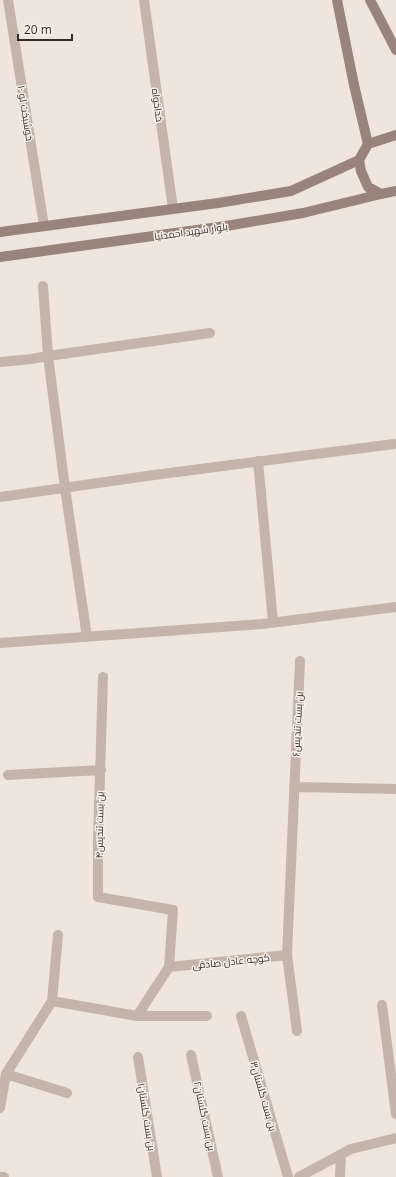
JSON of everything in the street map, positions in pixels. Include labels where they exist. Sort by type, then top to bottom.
[{"type":"main road","points":[[0,232],[173,209],[291,191],[359,160],[368,144],[354,85],[337,0]]},
{"type":"main road","points":[[370,0],[396,50]]},
{"type":"main road","points":[[368,144],[396,135]]},
{"type":"main road","points":[[359,160],[361,171],[368,187],[381,194]]},
{"type":"main road","name":"بلوار شهید احمدنیا","points":[[0,257],[226,226],[303,212],[396,191]]},
{"type":"street","name":"خوشبخت لو ۱۰","points":[[8,0],[44,226]]},
{"type":"street","name":"خداخواه","points":[[144,0],[173,209]]},
{"type":"street","points":[[43,286],[48,356],[65,488],[87,637]]},
{"type":"street","points":[[0,362],[32,359],[210,333]]},
{"type":"street","points":[[0,498],[258,461],[394,444]]},
{"type":"street","points":[[258,461],[273,622]]},
{"type":"street","points":[[0,643],[273,622],[396,607]]},
{"type":"street","name":"بن بست تندیس۶","points":[[294,787],[300,661]]},
{"type":"street","name":"بن بست تندیس۴","points":[[103,677],[98,840],[98,897],[173,910],[168,967]]},
{"type":"street","points":[[8,775],[101,770]]},
{"type":"street","points":[[297,1030],[287,955],[294,787],[396,789]]},
{"type":"street","points":[[0,1108],[6,1074],[52,1001],[58,935]]},
{"type":"street","name":"کوچه عادل صادقی","points":[[168,967],[287,955]]},
{"type":"street","points":[[137,1016],[168,967]]},
{"type":"street","points":[[52,1001],[137,1016],[208,1016]]},
{"type":"street","points":[[382,1005],[396,1114]]},
{"type":"street","name":"بن بست گلستان۳","points":[[241,1016],[288,1177]]},
{"type":"street","name":"بن بست گلستان۲","points":[[192,1055],[218,1177]]},
{"type":"street","name":"بن بست گلستان۱","points":[[138,1057],[157,1177]]},
{"type":"street","points":[[6,1074],[66,1093]]},
{"type":"street","points":[[299,1177],[351,1149],[396,1138]]},
{"type":"street","points":[[340,1177],[341,1155]]},
{"type":"street","points":[[0,1176],[4,1177]]}]
